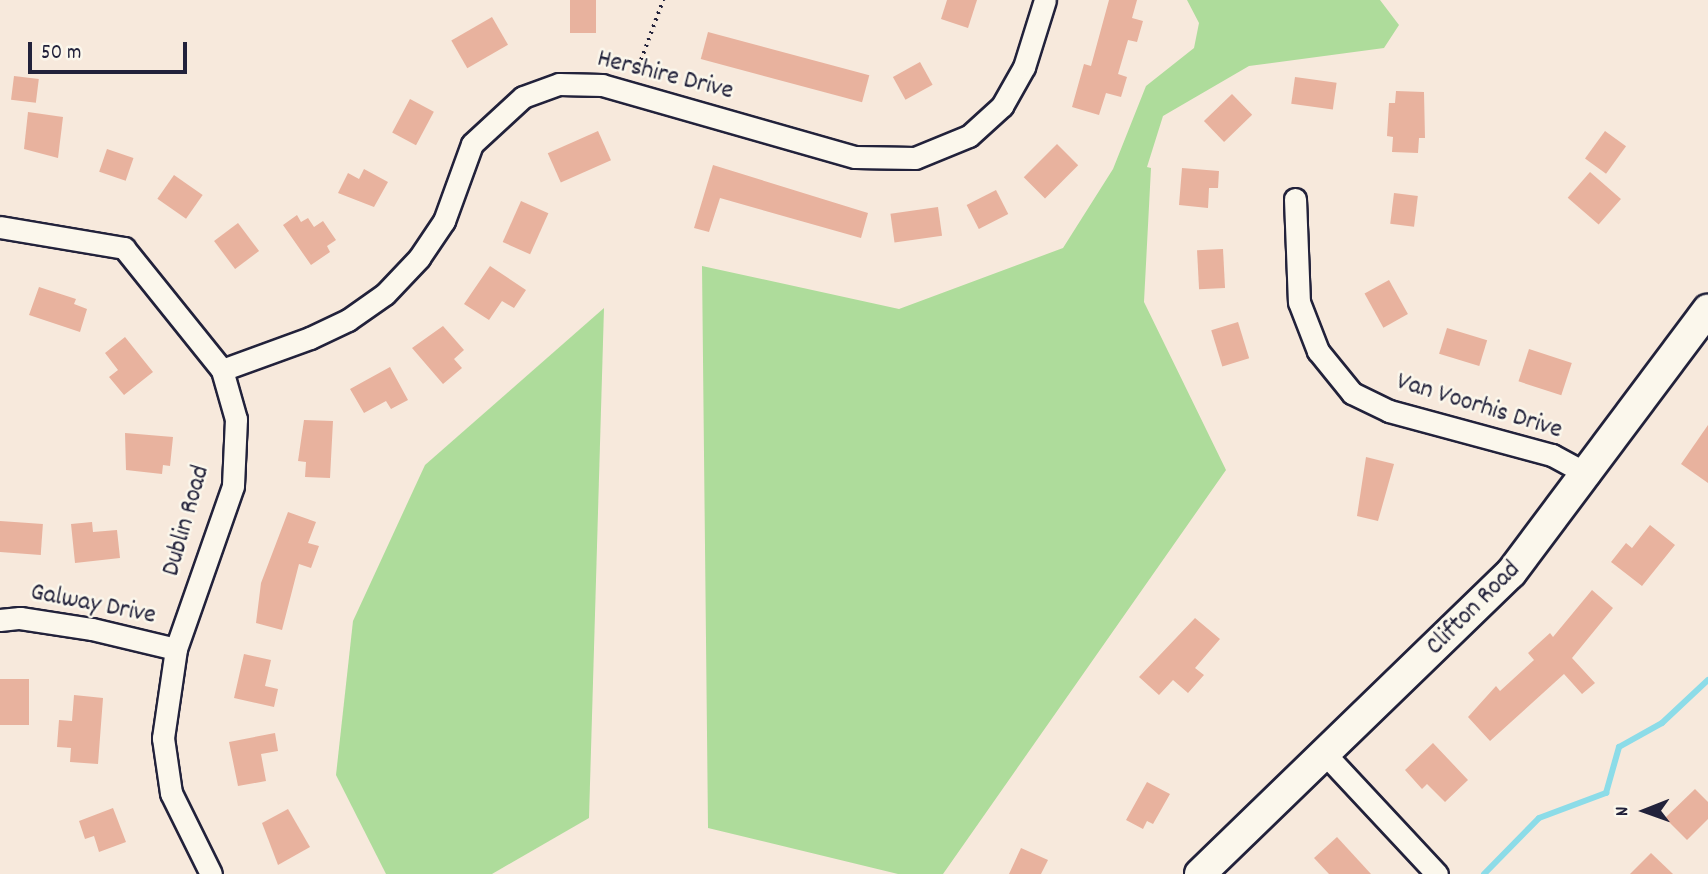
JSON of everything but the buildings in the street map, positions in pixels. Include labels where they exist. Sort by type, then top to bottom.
[{"type":"main road","name":"Clifton Road","points":[[1200,874],[1511,573],[1589,475],[1708,310]]},
{"type":"street","name":"Hershire Drive","points":[[222,370],[310,338],[359,313],[385,293],[419,258],[444,221],[472,144],[482,130],[523,97],[559,84],[602,85],[855,157],[915,158],[969,136],[1002,106],[1024,67],[1045,0]]},
{"type":"street","name":"Van Voorhis Drive","points":[[1296,199],[1299,302],[1318,351],[1352,393],[1389,411],[1552,455],[1589,475]]},
{"type":"street","name":"Dublin Road","points":[[0,227],[124,248],[222,370],[236,419],[233,486],[176,649],[163,738],[171,793],[211,874]]},
{"type":"street","name":"Galway Drive","points":[[0,620],[19,618],[92,629],[176,649]]},
{"type":"street","points":[[1325,754],[1437,874]]},
{"type":"path","points":[[628,91],[663,0]]},
{"type":"green space","points":[[1187,0],[1380,0],[1399,25],[1384,48],[1249,66],[1163,116],[1147,167],[1151,168],[1144,302],[1226,470],[943,874],[898,874],[708,828],[702,266],[899,309],[1063,248],[1113,169],[1146,86],[1194,48],[1199,23]]},
{"type":"green space","points":[[604,308],[589,818],[492,874],[386,874],[336,775],[353,621],[425,465]]},
{"type":"waterway","points":[[1484,874],[1539,818],[1606,793],[1619,747],[1662,723],[1708,680]]}]
